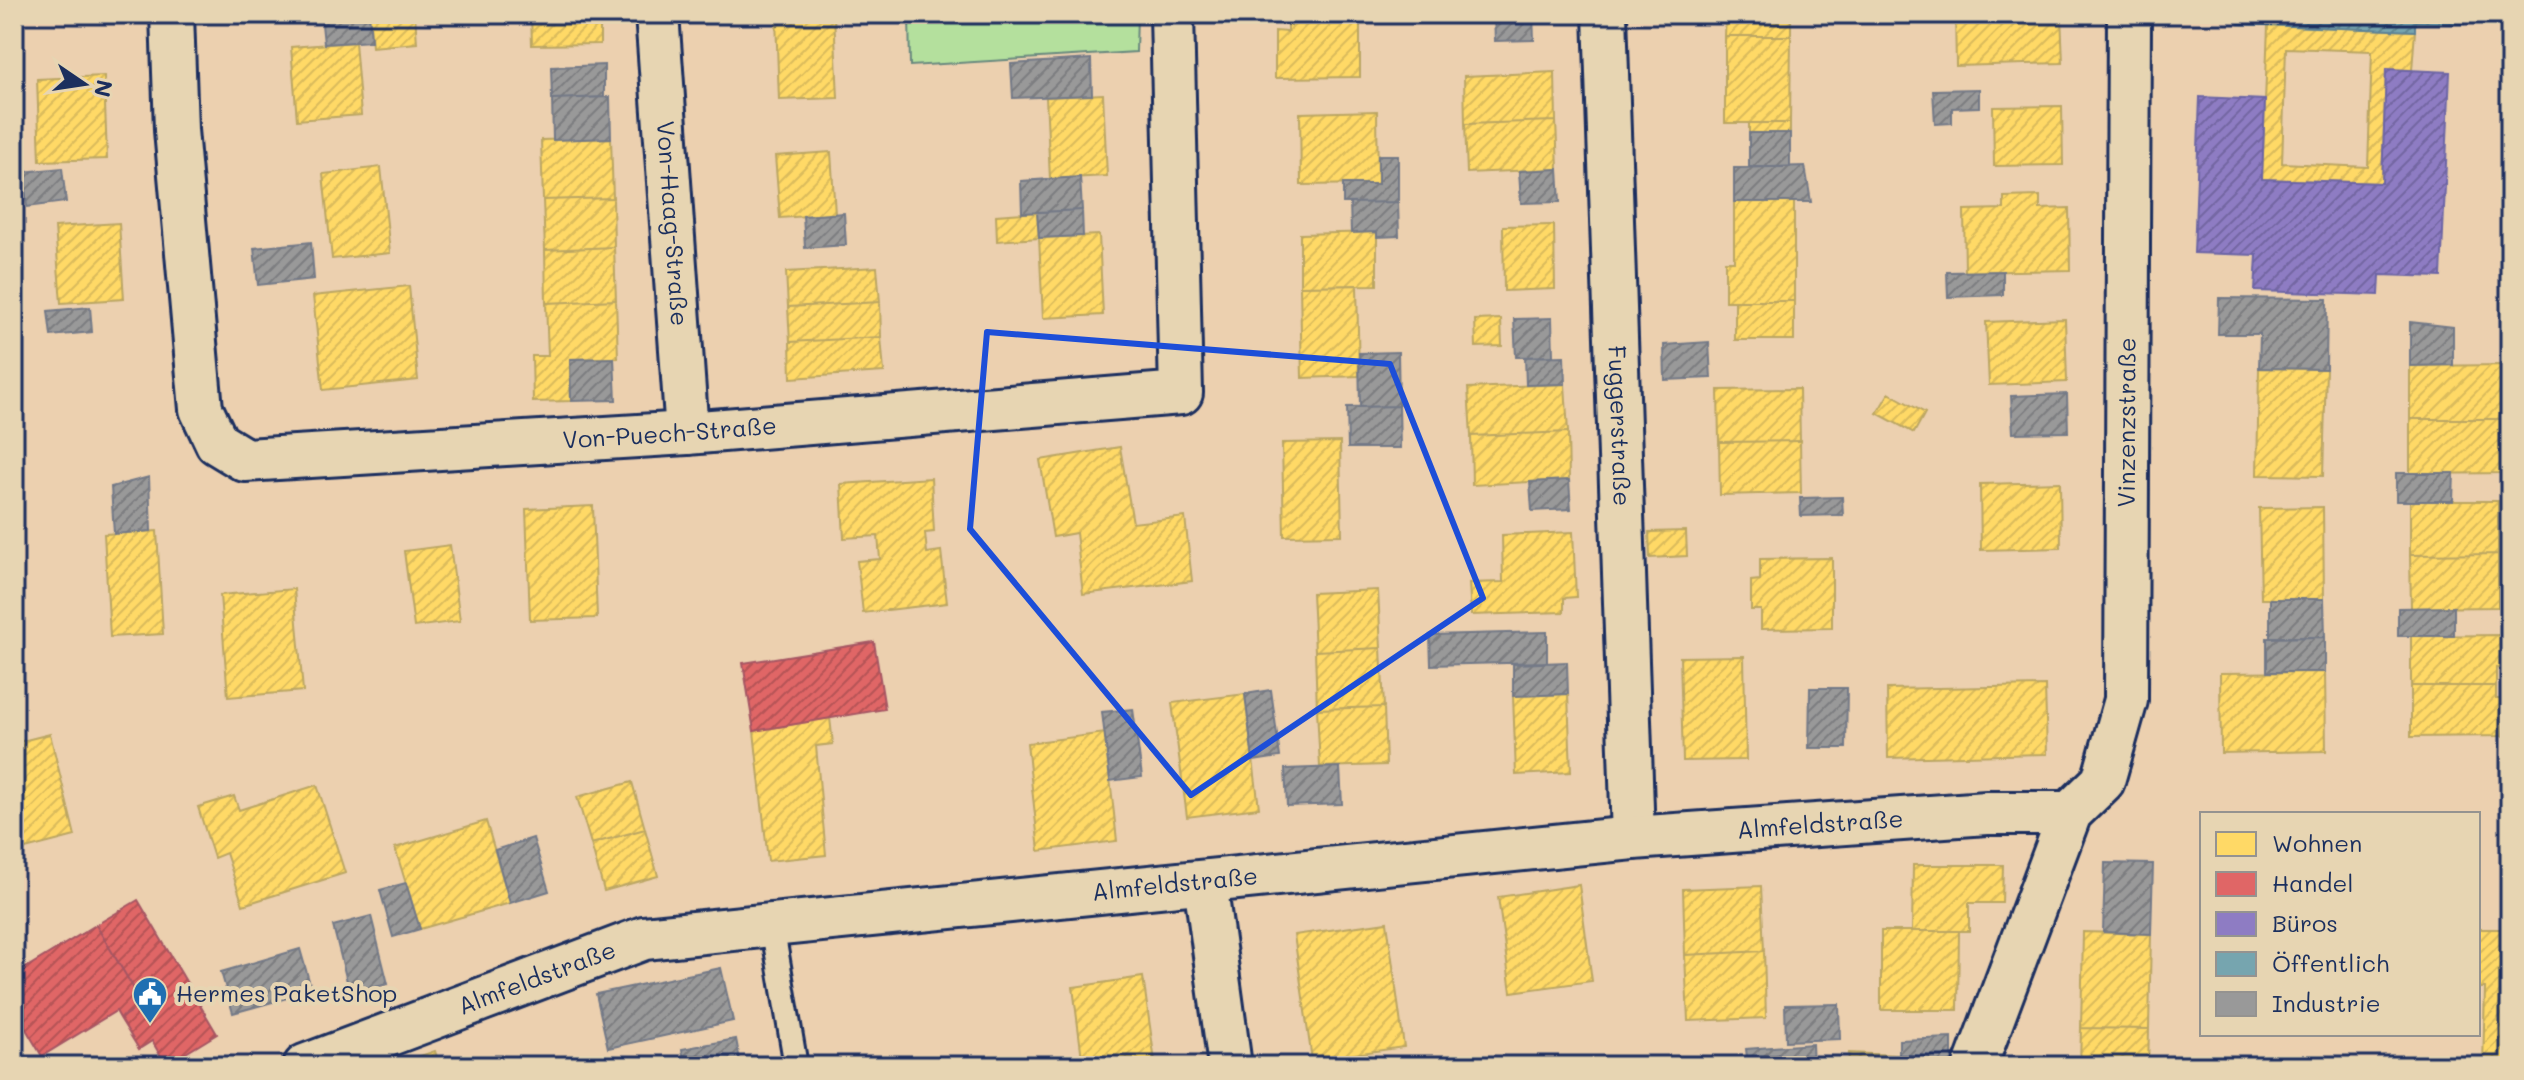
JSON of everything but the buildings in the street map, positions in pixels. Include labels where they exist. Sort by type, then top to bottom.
[{"type":"street","name":"Von-Puech-Straße","points":[[172,14],[176,130],[201,409],[217,443],[245,460],[687,433],[1181,393],[1172,14]]},
{"type":"street","name":"Von-Haag-Straße","points":[[657,14],[687,433]]},
{"type":"street","name":"Fuggerstraße","points":[[1605,14],[1633,838]]},
{"type":"street","name":"Vinzenzstraße","points":[[2070,813],[2103,781],[2126,700],[2129,14]]},
{"type":"street","name":"Almfeldstraße","points":[[305,1066],[644,938],[1633,838],[1987,813],[2070,813]]},
{"type":"street","points":[[1975,1066],[2070,813]]},
{"type":"street","points":[[1205,882],[1230,1066]]},
{"type":"lane","points":[[772,925],[796,1066]]},
{"type":"highlighted area","points":[[987,332],[1390,364],[1483,598],[1191,795],[970,529]]},
{"type":"green space","points":[[909,14],[1137,14],[1136,52],[910,66]]},
{"type":"place","name":"Hermes PaketShop","points":[[150,1025]]}]
